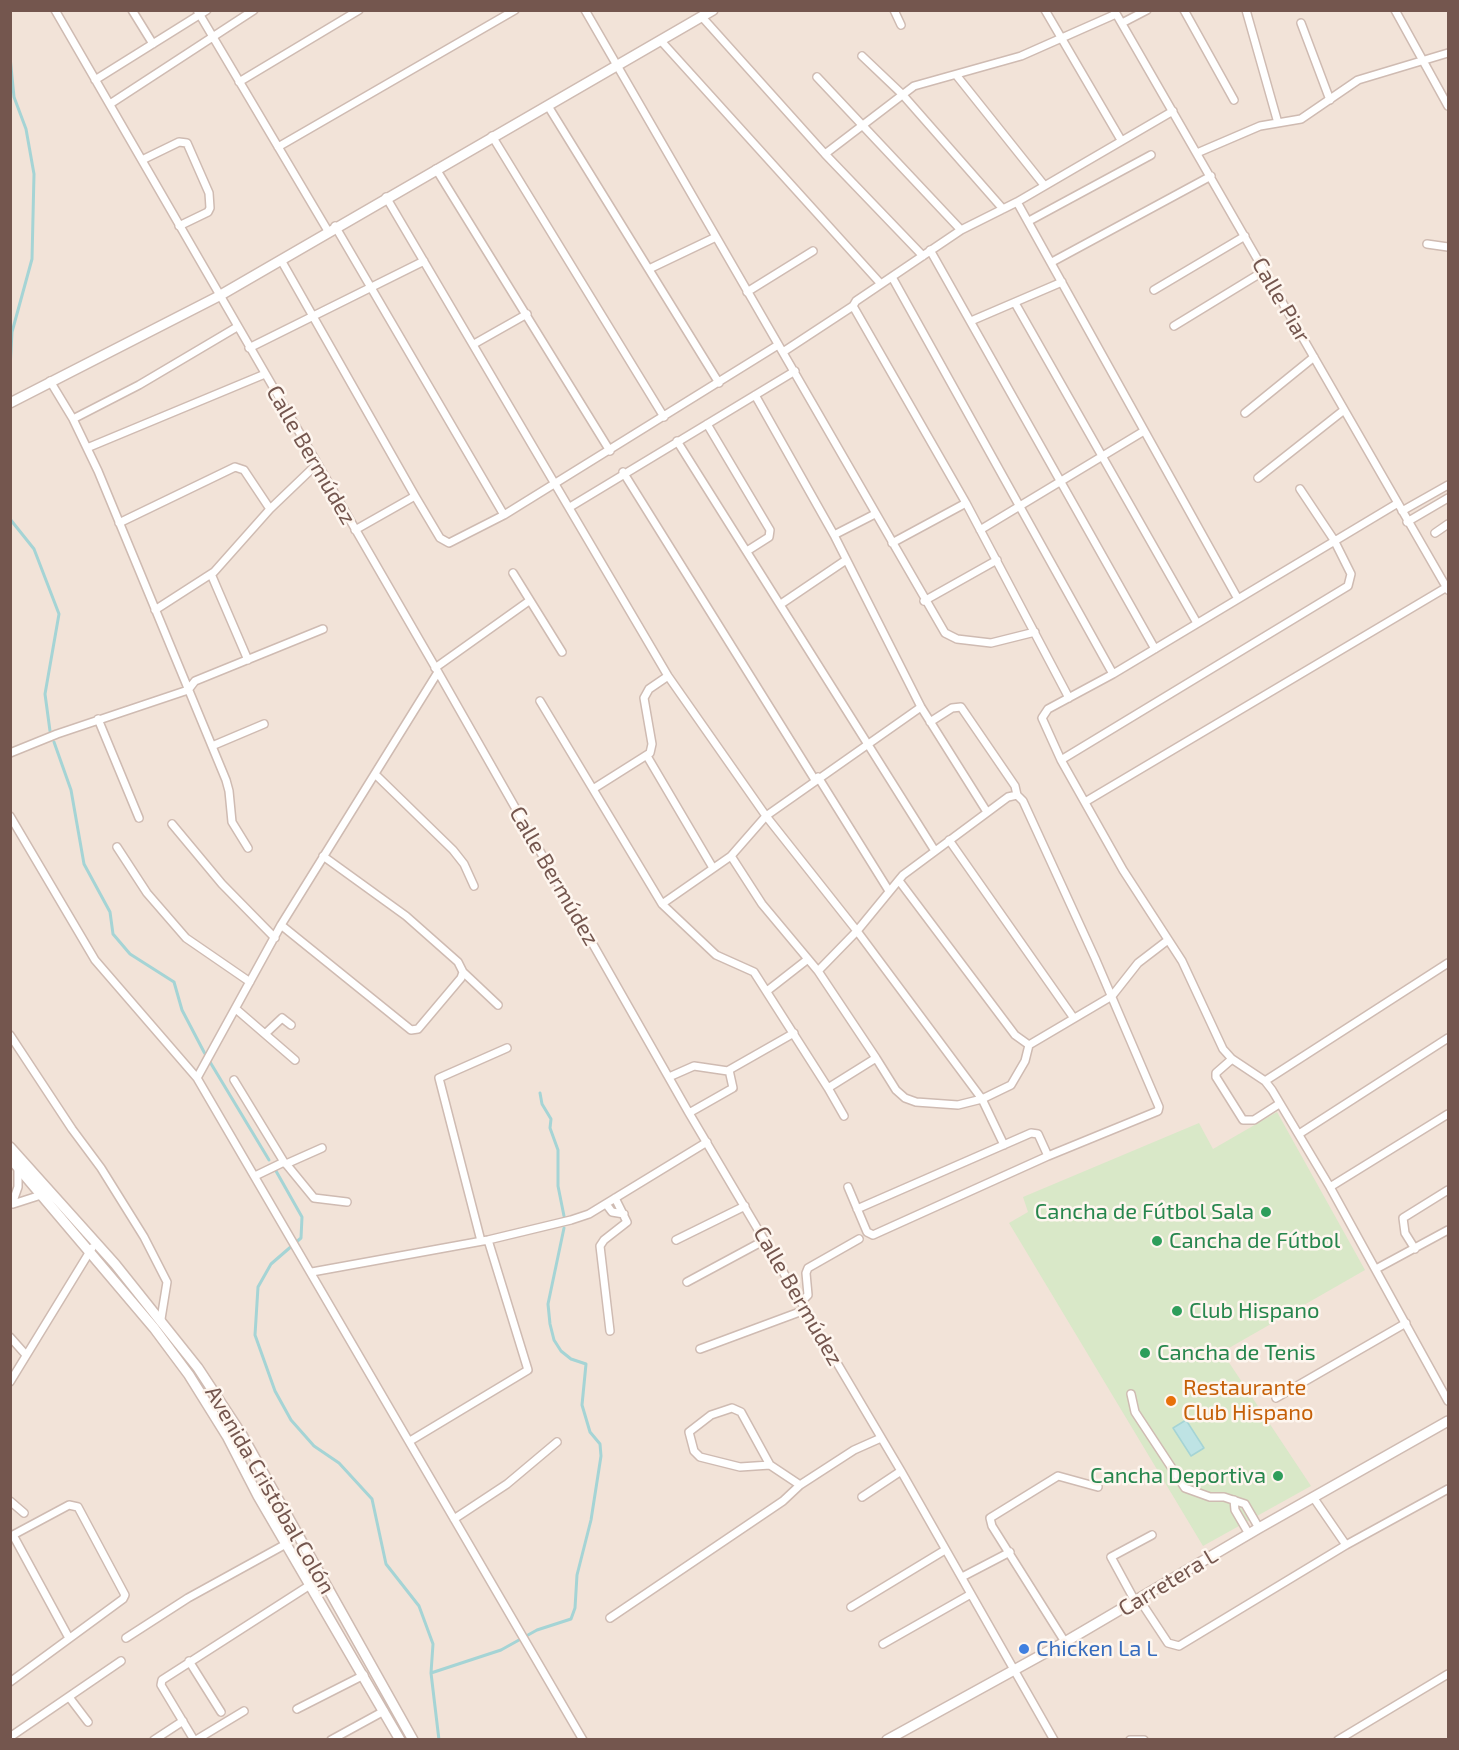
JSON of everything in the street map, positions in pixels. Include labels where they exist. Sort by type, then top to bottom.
[{"type":"street","name":"Calle Bermúdez","points":[[55,10],[689,1113],[962,1577],[1054,1740]]},
{"type":"street","points":[[132,10],[153,44]]},
{"type":"street","points":[[95,80],[198,13],[207,10]]},
{"type":"street","points":[[110,105],[254,10]]},
{"type":"street","points":[[239,82],[359,10]]},
{"type":"street","points":[[278,147],[515,10]]},
{"type":"street","points":[[585,10],[795,371],[924,601],[945,633],[957,639],[991,642],[1035,632]]},
{"type":"street","points":[[10,403],[219,296],[492,136],[662,42],[713,10]]},
{"type":"street","points":[[894,10],[901,25]]},
{"type":"street","points":[[1045,10],[1121,140]]},
{"type":"street","points":[[1122,23],[1147,10]]},
{"type":"street","points":[[1184,10],[1234,100]]},
{"type":"street","points":[[1246,10],[1278,123]]},
{"type":"street","points":[[1395,10],[1449,106]]},
{"type":"street","points":[[825,154],[902,94],[933,79],[957,76],[1062,39],[1115,12]]},
{"type":"street","name":"Calle Piar","points":[[1115,12],[1211,176],[1407,522],[1448,588]]},
{"type":"street","points":[[198,13],[278,147],[370,289],[504,515]]},
{"type":"street","points":[[702,17],[825,154],[923,256]]},
{"type":"street","points":[[1301,23],[1330,99]]},
{"type":"street","points":[[662,42],[881,284]]},
{"type":"street","points":[[1197,153],[1248,130],[1301,119],[1358,80],[1449,53]]},
{"type":"street","points":[[862,56],[902,94],[1003,209]]},
{"type":"street","points":[[957,76],[1044,185]]},
{"type":"street","points":[[817,77],[961,230]]},
{"type":"street","points":[[548,106],[719,383]]},
{"type":"street","points":[[281,260],[415,496],[440,538],[449,543],[504,515],[719,383],[853,306],[881,284],[961,230],[1017,202],[1173,111]]},
{"type":"street","points":[[492,136],[664,417]]},
{"type":"street","points":[[142,160],[184,140],[187,143],[209,193],[210,208],[208,212],[179,226]]},
{"type":"street","points":[[1029,222],[1151,155]]},
{"type":"street","points":[[436,169],[610,451]]},
{"type":"street","points":[[1052,262],[1211,176]]},
{"type":"street","points":[[386,197],[668,676],[766,816],[857,931],[982,1099],[1004,1145]]},
{"type":"street","points":[[1017,202],[1238,599]]},
{"type":"street","points":[[1154,290],[1245,236]]},
{"type":"street","points":[[649,269],[716,237]]},
{"type":"street","points":[[1427,244],[1449,247]]},
{"type":"street","points":[[930,250],[1155,649]]},
{"type":"street","points":[[747,292],[813,251]]},
{"type":"street","points":[[249,348],[424,261]]},
{"type":"street","points":[[1174,326],[1264,271]]},
{"type":"street","points":[[892,277],[1113,674]]},
{"type":"street","points":[[971,321],[1062,282]]},
{"type":"street","points":[[1014,303],[1197,623]]},
{"type":"street","points":[[853,306],[966,503],[1069,698]]},
{"type":"street","points":[[474,344],[527,314]]},
{"type":"street","points":[[73,419],[139,385],[237,327]]},
{"type":"street","points":[[1245,413],[1314,357]]},
{"type":"street","points":[[570,507],[623,472],[795,371]]},
{"type":"street","points":[[87,448],[265,374]]},
{"type":"street","points":[[50,381],[73,419],[119,523],[230,791],[232,822],[248,848]]},
{"type":"street","points":[[754,395],[834,535],[921,707],[987,812]]},
{"type":"street","points":[[1258,478],[1344,410]]},
{"type":"street","points":[[707,424],[770,530],[769,537],[747,551]]},
{"type":"street","points":[[980,530],[1144,431]]},
{"type":"street","points":[[677,441],[935,851]]},
{"type":"street","points":[[155,610],[211,574],[270,509],[317,464]]},
{"type":"street","points":[[119,523],[235,467],[244,470],[270,509]]},
{"type":"street","points":[[623,472],[889,891]]},
{"type":"street","points":[[1402,511],[1449,484]]},
{"type":"street","points":[[1061,760],[1346,588],[1351,581],[1351,574],[1334,540],[1300,489]]},
{"type":"street","points":[[355,530],[415,496]]},
{"type":"street","points":[[1407,522],[1449,498]]},
{"type":"street","points":[[892,543],[966,503]]},
{"type":"street","points":[[1398,503],[1113,674],[1048,710],[1042,718],[1061,760],[1123,870],[1182,962],[1223,1049],[1232,1059],[1265,1081],[1330,1187],[1449,1401]]},
{"type":"street","points":[[834,535],[875,514]]},
{"type":"street","points":[[1435,533],[1449,524]]},
{"type":"street","points":[[781,604],[846,560]]},
{"type":"street","points":[[924,601],[996,560]]},
{"type":"street","points":[[513,573],[562,652]]},
{"type":"street","points":[[211,574],[248,660]]},
{"type":"street","points":[[1085,802],[1448,588]]},
{"type":"street","points":[[197,1078],[281,925],[376,775],[436,670],[529,601]]},
{"type":"street","points":[[10,753],[98,719],[188,690],[195,681],[322,629]]},
{"type":"street","points":[[592,789],[647,756],[652,744],[644,698],[649,689],[668,676]]},
{"type":"street","points":[[540,701],[662,904],[716,956],[754,972],[844,1116]]},
{"type":"street","points":[[662,904],[731,856],[766,816],[921,707]]},
{"type":"street","points":[[848,1187],[867,1232],[873,1235],[1159,1109],[1112,996],[1023,801],[1017,795],[1015,786],[961,707],[952,708],[930,722]]},
{"type":"street","points":[[98,719],[139,818]]},
{"type":"street","points":[[212,746],[264,724]]},
{"type":"street","points":[[647,756],[713,868]]},
{"type":"street","points":[[376,775],[453,850],[464,864],[474,886]]},
{"type":"street","points":[[818,971],[857,931],[889,891],[900,882],[903,875],[1008,797],[1017,795]]},
{"type":"street","points":[[10,816],[95,960],[197,1078],[583,1740]]},
{"type":"street","points":[[172,824],[222,884],[275,938]]},
{"type":"street","points":[[949,840],[1073,1017]]},
{"type":"street","points":[[117,847],[147,893],[186,938],[250,982]]},
{"type":"street","points":[[323,856],[406,916],[458,962],[463,972],[498,1005]]},
{"type":"street","points":[[731,856],[762,904],[818,971],[896,1090],[905,1098],[916,1102],[958,1106],[982,1099],[1011,1085],[1025,1061],[1029,1046],[1073,1017],[1112,996],[1138,963],[1168,940]]},
{"type":"street","points":[[900,882],[1015,1035],[1029,1046]]},
{"type":"street","points":[[281,925],[411,1030],[418,1029],[463,972]]},
{"type":"street","points":[[767,991],[808,959]]},
{"type":"street","points":[[1265,1081],[1449,963]]},
{"type":"street","points":[[236,1009],[295,1060]]},
{"type":"street","points":[[265,1034],[282,1018],[291,1025]]},
{"type":"street","points":[[669,1077],[694,1066],[728,1071],[794,1033]]},
{"type":"street","points":[[10,1035],[72,1130],[101,1168],[144,1237],[167,1282],[161,1319]]},
{"type":"street","points":[[1299,1134],[1449,1038]]},
{"type":"street","points":[[410,1441],[528,1370],[484,1240],[439,1078],[507,1048]]},
{"type":"street","points":[[828,1088],[876,1058]]},
{"type":"street","points":[[1232,1059],[1216,1073],[1216,1077],[1243,1120],[1254,1120],[1279,1104]]},
{"type":"street","points":[[689,1113],[732,1090],[734,1086],[728,1071]]},
{"type":"street","points":[[234,1080],[286,1163],[314,1198],[347,1202]]},
{"type":"street","points":[[1330,1187],[1449,1114]]},
{"type":"street","points":[[857,1209],[1035,1132],[1048,1156]]},
{"type":"street","points":[[312,1272],[484,1240],[571,1220],[606,1204],[707,1142]]},
{"type":"street","name":"Avenida Cristóbal Colón","points":[[10,1147],[93,1246],[189,1375],[227,1436],[286,1544],[400,1740]]},
{"type":"street","points":[[255,1176],[322,1148]]},
{"type":"street","name":"Avenida Cristóbal Colón","points":[[10,1158],[41,1195],[93,1246],[161,1319],[242,1435],[413,1740]]},
{"type":"street","points":[[11,1205],[18,1186],[18,1166]]},
{"type":"street","points":[[1414,1249],[1405,1233],[1403,1218],[1449,1190]]},
{"type":"street","points":[[11,1205],[41,1195]]},
{"type":"street","points":[[610,1331],[600,1246],[604,1240],[626,1225],[624,1214],[615,1198]]},
{"type":"street","points":[[606,1204],[612,1212],[624,1214]]},
{"type":"street","points":[[676,1240],[745,1206]]},
{"type":"street","points":[[1376,1269],[1449,1230]]},
{"type":"street","points":[[801,1302],[808,1295],[806,1273],[808,1268],[859,1239]]},
{"type":"street","points":[[687,1282],[765,1240]]},
{"type":"street","points":[[10,1382],[93,1246]]},
{"type":"street","points":[[700,1349],[805,1310]]},
{"type":"street","points":[[1276,1398],[1406,1323]]},
{"type":"street","points":[[10,1337],[26,1355]]},
{"type":"street","points":[[1131,1394],[1135,1412],[1185,1488],[1210,1497],[1224,1497],[1245,1504],[1259,1528]]},
{"type":"street","points":[[770,1466],[740,1467],[700,1457],[694,1451],[689,1432],[711,1415],[736,1409],[744,1416],[770,1466],[800,1485]]},
{"type":"street","name":"Carretera L","points":[[887,1740],[1065,1642],[1259,1528],[1449,1421]]},
{"type":"street","points":[[610,1618],[783,1501],[800,1485],[854,1450],[881,1438]]},
{"type":"street","points":[[454,1520],[507,1484],[557,1442]]},
{"type":"street","points":[[862,1497],[900,1471]]},
{"type":"street","points":[[1065,1642],[992,1526],[990,1518],[994,1513],[1058,1476],[1098,1487]]},
{"type":"street","points":[[1152,1535],[1111,1557],[1137,1600],[1168,1643],[1179,1646],[1346,1545],[1449,1489]]},
{"type":"street","points":[[1313,1497],[1346,1545]]},
{"type":"street","points":[[1234,1500],[1235,1510],[1249,1534]]},
{"type":"street","points":[[10,1501],[24,1513]]},
{"type":"street","points":[[10,1682],[69,1638],[125,1595],[78,1507],[69,1505],[13,1535],[69,1638]]},
{"type":"street","points":[[126,1638],[188,1598],[286,1544]]},
{"type":"street","points":[[851,1607],[945,1550]]},
{"type":"street","points":[[962,1577],[1010,1552]]},
{"type":"street","points":[[244,1711],[194,1740],[161,1685],[166,1676],[310,1585]]},
{"type":"street","points":[[883,1644],[971,1594]]},
{"type":"street","points":[[10,1737],[121,1661]]},
{"type":"street","points":[[189,1661],[221,1712]]},
{"type":"street","points":[[1338,1740],[1449,1674]]},
{"type":"street","points":[[297,1709],[364,1675]]},
{"type":"street","points":[[69,1697],[88,1722]]},
{"type":"street","points":[[331,1740],[384,1711]]},
{"type":"street","points":[[154,1740],[183,1721]]},
{"type":"street","points":[[1130,1740],[1144,1740]]},
{"type":"shaded area","points":[[11,11],[1448,11],[1448,1739],[11,1739]]},
{"type":"green space","name":"Club Hispano","points":[[1277,1112],[1365,1270],[1222,1352],[1311,1486],[1203,1546],[1009,1223],[1028,1212],[1023,1197],[1199,1123],[1213,1149]]},
{"type":"water","points":[[1186,1420],[1204,1448],[1191,1456],[1173,1428]]},
{"type":"waterway","points":[[10,57],[14,97],[26,129],[34,174],[32,259],[12,332],[10,369]]},
{"type":"waterway","points":[[10,519],[34,549],[59,614],[45,694],[50,731]]},
{"type":"waterway","points":[[54,742],[71,790],[84,864],[110,912],[113,934],[130,954],[174,982],[182,1010],[204,1052],[269,1160]]},
{"type":"waterway","points":[[540,1093],[542,1104],[551,1119],[550,1128],[558,1150],[558,1186],[564,1216]]},
{"type":"waterway","points":[[276,1171],[302,1217],[301,1238],[271,1264],[258,1287],[255,1335],[275,1391],[291,1420],[314,1446],[339,1463],[372,1499],[386,1564],[419,1606],[433,1644],[431,1673],[439,1740]]},
{"type":"waterway","points":[[431,1673],[501,1650],[537,1630],[571,1619],[575,1608],[577,1575],[591,1520],[601,1456],[600,1444],[590,1432],[582,1405],[586,1364],[571,1359],[561,1351],[554,1340],[550,1324],[548,1304],[564,1228]]},
{"type":"place","name":"Cancha de Fútbol Sala","points":[[1266,1212]]},
{"type":"place","name":"Cancha de Fútbol","points":[[1157,1241]]},
{"type":"place","name":"Club Hispano","points":[[1177,1311]]},
{"type":"place","name":"Cancha de Tenis","points":[[1145,1353]]},
{"type":"place","name":"Restaurante Club Hispano","points":[[1171,1401]]},
{"type":"place","name":"Cancha Deportiva","points":[[1278,1476]]},
{"type":"place","name":"Chicken La L","points":[[1024,1649]]}]
